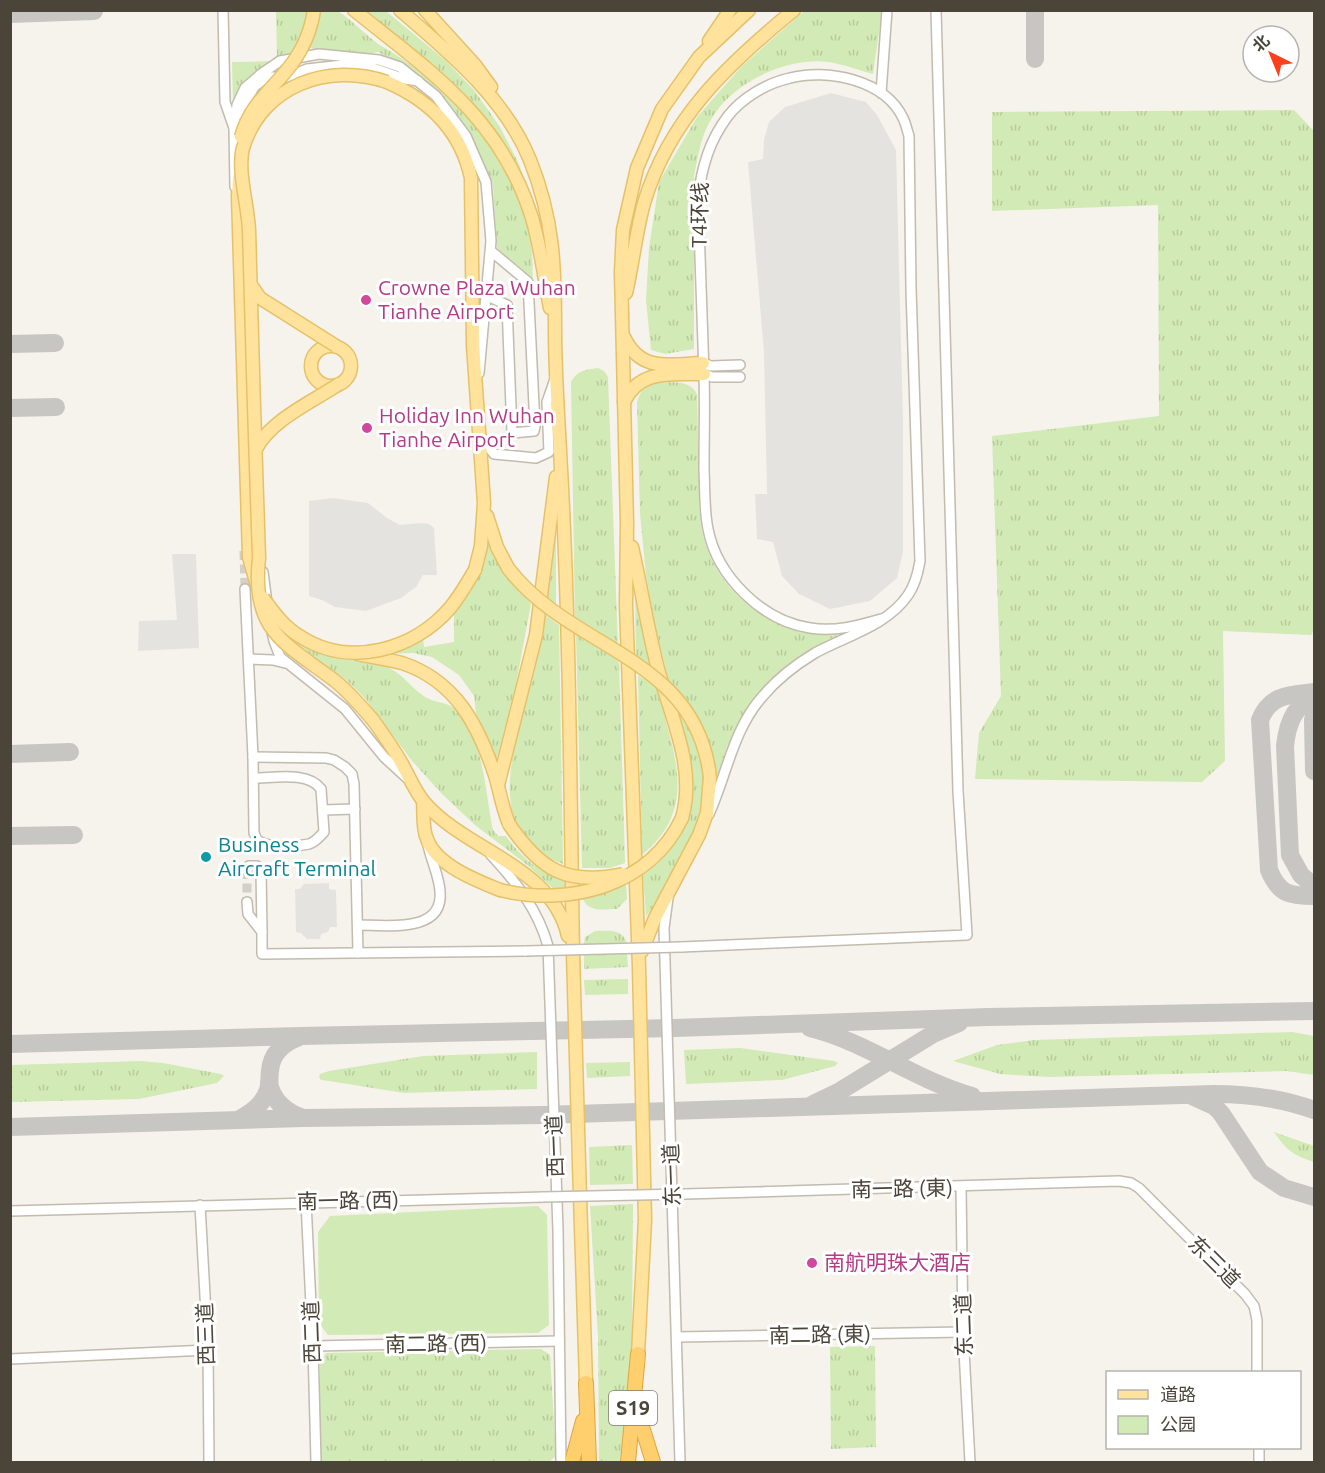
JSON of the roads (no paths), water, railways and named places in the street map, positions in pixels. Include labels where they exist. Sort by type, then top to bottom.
[{"type":"highway","name":"S19","points":[[628,1462],[638,1354]]},
{"type":"highway","name":"S19","points":[[586,1383],[589,1462]]},
{"type":"highway","points":[[633,1401],[653,1462]]},
{"type":"highway","points":[[572,1462],[587,1404]]},
{"type":"main road","points":[[314,10],[311,27],[299,52],[249,115],[241,136],[238,196],[249,557],[253,587],[275,634],[291,650],[343,688],[373,720],[400,760],[423,801],[446,823],[521,870],[544,890],[560,912],[567,930],[573,959]]},
{"type":"main road","points":[[354,10],[447,86],[476,115],[501,149],[518,182],[532,218],[555,330]]},
{"type":"main road","points":[[400,10],[471,75],[510,122]]},
{"type":"main road","points":[[425,10],[485,79],[510,122],[530,159],[551,233],[556,284],[556,374],[566,539],[573,959],[586,1383]]},
{"type":"main road","points":[[638,1354],[645,1220],[626,605],[627,523],[621,312],[623,230],[637,168],[662,109],[730,10]]},
{"type":"main road","points":[[699,57],[749,10]]},
{"type":"main road","points":[[621,312],[644,202],[658,165],[679,126],[697,102],[730,66],[794,10]]},
{"type":"main road","points":[[253,587],[259,558],[256,450],[249,222],[241,159],[249,133],[268,106],[280,96],[308,80],[340,74],[356,74],[387,82],[411,93],[429,106],[446,123],[465,154],[472,194],[473,345],[484,503],[481,546],[475,570],[449,609],[425,631],[396,646],[383,650],[350,653]]},
{"type":"main road","points":[[251,285],[260,298],[347,353],[351,364],[348,376],[273,426],[262,437],[256,450]]},
{"type":"main road","points":[[622,331],[630,349],[648,363],[703,369]]},
{"type":"main road","points":[[336,346],[327,346],[319,350],[314,356],[311,368],[314,376],[323,384],[331,386],[339,384]]},
{"type":"main road","points":[[624,403],[629,392],[646,377],[703,369]]},
{"type":"main road","points":[[498,785],[536,635],[560,449]]},
{"type":"main road","points":[[484,503],[494,539],[508,568],[538,600],[633,661],[668,688],[693,720],[702,738],[708,758],[710,777],[707,813],[699,835],[647,936],[639,968]]},
{"type":"main road","points":[[423,801],[427,840],[434,850],[451,866],[481,883],[500,890],[544,897],[573,895],[609,885],[641,867],[667,843],[682,818],[687,796],[686,771],[657,665],[627,523]]},
{"type":"main road","points":[[253,587],[277,617],[297,635],[319,646],[392,661],[417,670],[438,683],[456,699],[470,716],[483,742],[509,824],[532,855],[546,866],[562,874],[575,877],[600,878],[641,867]]},
{"type":"street","points":[[223,10],[225,102],[234,129]]},
{"type":"street","points":[[881,93],[887,10]]},
{"type":"street","points":[[247,870],[249,866],[257,866],[261,871],[262,954],[681,947],[967,935],[958,791],[936,10]]},
{"type":"street","points":[[235,225],[234,129],[237,105],[245,88],[280,61],[319,54],[379,60],[400,67],[436,96],[466,136],[486,182],[491,250],[477,390]]},
{"type":"street","points":[[412,783],[384,757],[345,709],[280,657],[274,641],[263,575],[244,105],[254,87],[267,77],[288,77],[308,69],[364,65],[418,81]]},
{"type":"street","name":"T4环线","points":[[830,74],[860,82],[881,93],[903,118],[909,136],[911,289],[920,561],[916,579],[908,595],[881,619],[845,629],[808,628],[787,622],[747,597],[730,578],[717,557],[708,530],[705,500],[698,197],[701,174],[706,153],[729,114],[744,100],[766,86],[791,77],[830,74]]},
{"type":"street","points":[[487,296],[507,305],[512,433],[534,431],[528,282],[491,250]]},
{"type":"street","points":[[740,365],[711,366],[703,369],[712,377],[740,377]]},
{"type":"street","points":[[480,435],[494,454],[536,458],[549,452],[547,402],[556,374]]},
{"type":"street","points":[[253,587],[249,659],[254,832],[261,843],[276,846],[311,843],[324,832],[321,789],[311,779],[254,778]]},
{"type":"street","points":[[699,835],[717,796],[736,739],[761,698],[778,679],[798,664],[881,619]]},
{"type":"street","points":[[249,659],[273,660],[292,667]]},
{"type":"street","points":[[253,757],[326,758],[334,760],[352,774],[355,809],[358,953]]},
{"type":"street","points":[[323,810],[355,809]]},
{"type":"street","points":[[358,925],[417,924],[431,917],[439,903],[440,888],[427,840]]},
{"type":"street","name":"西一道","points":[[486,849],[525,895],[543,928],[548,946],[558,1230],[561,1462]]},
{"type":"street","name":"东一道","points":[[670,888],[664,928],[680,1462]]},
{"type":"street","points":[[248,902],[248,914],[262,932]]},
{"type":"street","name":"南一路 (東)","points":[[685,1194],[1119,1181]]},
{"type":"street","name":"东三道","points":[[1119,1181],[1131,1183],[1139,1188],[1245,1294],[1254,1306],[1257,1320],[1257,1371]]},
{"type":"street","name":"东二道","points":[[961,1187],[963,1332],[970,1462]]},
{"type":"street","name":"南一路 (西)","points":[[10,1211],[685,1194]]},
{"type":"street","name":"西二道","points":[[306,1202],[316,1462]]},
{"type":"street","name":"西三道","points":[[200,1205],[208,1350],[209,1462]]},
{"type":"street","name":"南二路 (東)","points":[[677,1337],[963,1332]]},
{"type":"street","name":"南二路 (西)","points":[[313,1346],[559,1341]]},
{"type":"street","points":[[10,1359],[208,1350]]},
{"type":"tunnel","points":[[244,551],[245,589]]},
{"type":"tunnel","points":[[247,870],[247,902]]},
{"type":"place","name":"Crowne Plaza Wuhan Tianhe Airport","points":[[366,300]]},
{"type":"place","name":"Holiday Inn Wuhan Tianhe Airport","points":[[367,428]]},
{"type":"place","name":"Business Aircraft Terminal","points":[[206,857]]},
{"type":"place","name":"南航明珠大酒店","points":[[812,1263]]}]
